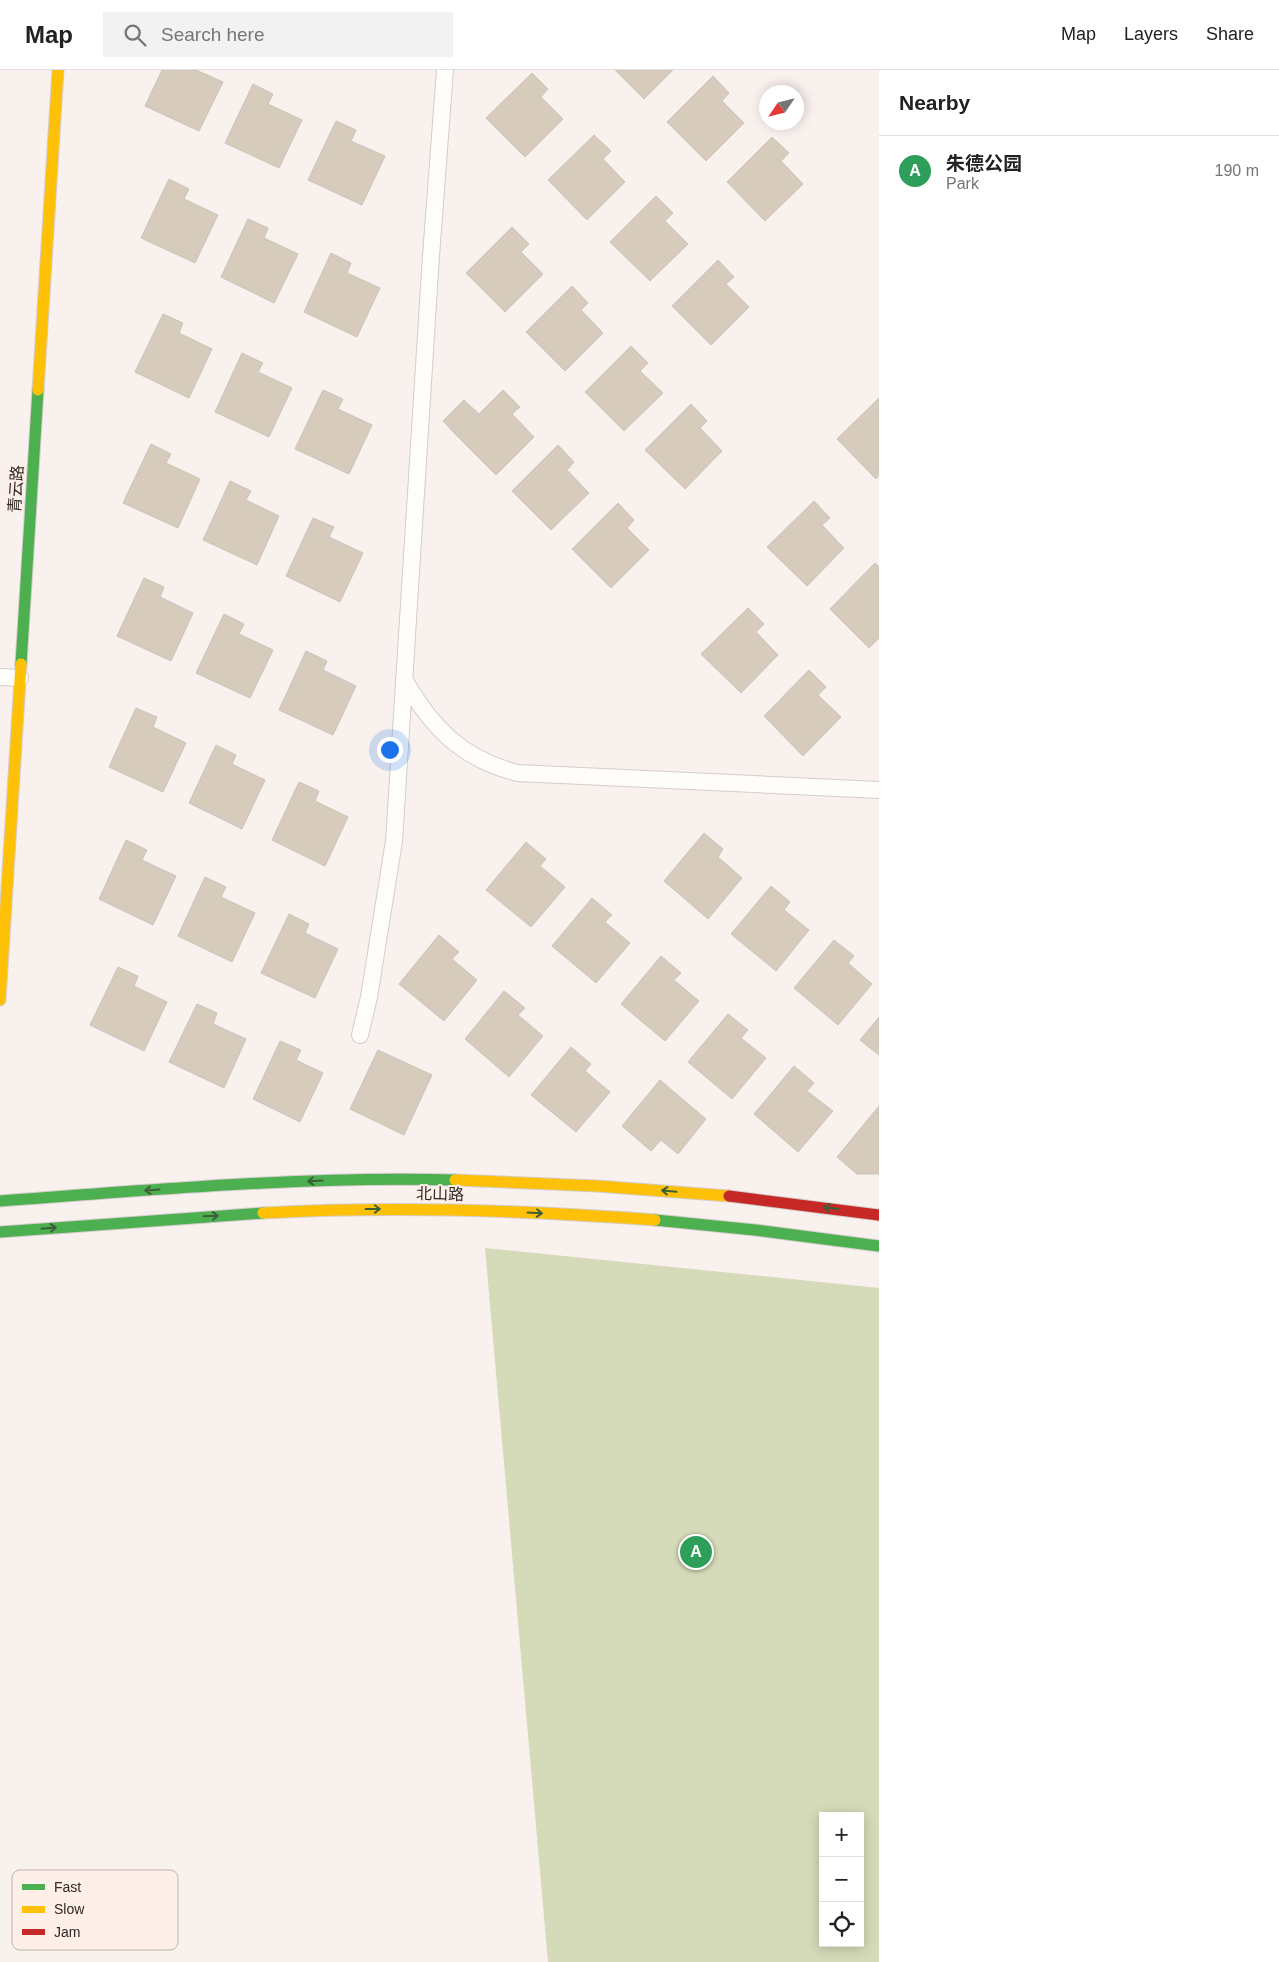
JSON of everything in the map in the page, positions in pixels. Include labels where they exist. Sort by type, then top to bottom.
[{"type":"street","name":"青云路","points":[[0,1000],[58,70]]},
{"type":"street","name":"北山路","points":[[0,1202],[182,1187],[368,1179],[493,1180],[618,1187],[742,1198],[879,1215]]},
{"type":"street","name":"北山路","points":[[0,1232],[184,1217],[368,1209],[492,1210],[616,1216],[730,1226],[879,1246]]},
{"type":"lane","points":[[360,1035],[369,997],[394,841],[431,256],[445,70]]},
{"type":"lane","points":[[0,676],[20,678]]},
{"type":"lane","points":[[404,678],[418,704],[437,727],[466,752],[496,768],[518,773],[879,790]]},
{"type":"green space","points":[[485,1248],[879,1288],[879,1962],[548,1962]]},
{"type":"building","points":[[162,70],[196,70],[223,82],[199,131],[145,106]]},
{"type":"building","points":[[615,70],[673,70],[644,99]]},
{"type":"building","points":[[532,73],[548,89],[541,97],[563,119],[525,157],[486,118]]},
{"type":"building","points":[[713,76],[729,93],[722,101],[744,123],[706,161],[667,122]]},
{"type":"building","points":[[253,84],[273,94],[268,104],[302,120],[279,168],[225,143]]},
{"type":"building","points":[[336,121],[356,130],[351,141],[385,156],[362,205],[308,180]]},
{"type":"building","points":[[594,135],[611,151],[603,159],[625,182],[587,220],[548,180]]},
{"type":"building","points":[[772,137],[789,153],[781,161],[803,184],[765,221],[727,182]]},
{"type":"building","points":[[169,179],[189,189],[184,199],[218,215],[195,263],[141,238]]},
{"type":"building","points":[[656,196],[673,213],[665,221],[688,244],[650,281],[610,242]]},
{"type":"building","points":[[248,219],[268,228],[264,238],[298,254],[274,303],[221,277]]},
{"type":"building","points":[[512,227],[529,244],[521,252],[543,274],[505,312],[466,273]]},
{"type":"building","points":[[331,253],[351,263],[347,273],[380,288],[357,337],[304,312]]},
{"type":"building","points":[[718,260],[734,277],[726,284],[749,307],[711,345],[672,306]]},
{"type":"building","points":[[572,286],[588,303],[581,310],[603,333],[565,371],[526,332]]},
{"type":"building","points":[[163,314],[183,323],[179,333],[212,349],[189,398],[135,372]]},
{"type":"building","points":[[631,346],[648,363],[640,371],[663,393],[624,431],[585,392]]},
{"type":"building","points":[[242,353],[263,363],[258,372],[292,388],[269,437],[215,412]]},
{"type":"building","points":[[323,390],[343,399],[338,409],[372,425],[349,474],[295,449]]},
{"type":"building","points":[[503,390],[520,407],[512,414],[534,437],[496,475],[457,436]]},
{"type":"building","points":[[879,398],[879,475],[876,479],[837,439]]},
{"type":"building","points":[[464,400],[479,414],[457,436],[443,421]]},
{"type":"building","points":[[691,404],[707,421],[700,428],[722,451],[685,489],[645,450]]},
{"type":"building","points":[[151,444],[171,454],[166,463],[200,479],[178,528],[123,503]]},
{"type":"building","points":[[558,445],[574,462],[567,470],[589,493],[551,530],[512,491]]},
{"type":"building","points":[[230,481],[251,491],[246,500],[279,516],[257,565],[203,540]]},
{"type":"building","points":[[814,501],[830,518],[822,525],[844,548],[807,586],[767,547]]},
{"type":"building","points":[[618,503],[634,520],[627,528],[649,550],[611,588],[572,549]]},
{"type":"building","points":[[313,518],[334,527],[329,537],[363,553],[340,602],[286,576]]},
{"type":"building","points":[[875,563],[879,567],[879,638],[869,648],[830,609]]},
{"type":"building","points":[[144,578],[164,587],[160,597],[193,613],[171,661],[117,636]]},
{"type":"building","points":[[748,608],[764,624],[756,632],[778,655],[741,693],[701,654]]},
{"type":"building","points":[[224,614],[244,624],[239,634],[273,650],[250,698],[196,673]]},
{"type":"building","points":[[306,651],[327,661],[323,670],[356,686],[333,735],[279,710]]},
{"type":"building","points":[[809,670],[826,687],[818,695],[841,717],[803,756],[764,716]]},
{"type":"building","points":[[136,708],[157,717],[153,727],[186,743],[163,792],[109,767]]},
{"type":"building","points":[[216,745],[236,755],[232,764],[265,780],[242,829],[189,803]]},
{"type":"building","points":[[299,782],[319,791],[315,801],[348,817],[325,866],[272,840]]},
{"type":"building","points":[[704,833],[723,849],[718,857],[742,878],[708,919],[664,881]]},
{"type":"building","points":[[126,840],[147,850],[142,860],[176,876],[153,925],[99,899]]},
{"type":"building","points":[[526,842],[546,859],[540,866],[565,887],[531,927],[486,890]]},
{"type":"building","points":[[205,877],[226,887],[221,897],[255,913],[232,962],[178,936]]},
{"type":"building","points":[[771,886],[790,902],[784,910],[809,930],[776,971],[731,934]]},
{"type":"building","points":[[592,898],[612,915],[605,922],[630,943],[596,983],[552,946]]},
{"type":"building","points":[[289,914],[309,924],[305,933],[338,949],[315,998],[261,973]]},
{"type":"building","points":[[439,935],[459,952],[452,959],[477,980],[444,1021],[399,984]]},
{"type":"building","points":[[834,940],[854,956],[848,963],[872,984],[838,1025],[794,988]]},
{"type":"building","points":[[661,956],[681,973],[674,980],[699,1001],[665,1041],[621,1004]]},
{"type":"building","points":[[118,967],[138,976],[134,986],[167,1002],[144,1051],[90,1025]]},
{"type":"building","points":[[504,991],[525,1008],[518,1015],[543,1036],[509,1077],[465,1039]]},
{"type":"building","points":[[197,1004],[217,1013],[213,1024],[246,1039],[224,1088],[169,1062]]},
{"type":"building","points":[[728,1014],[748,1030],[741,1038],[766,1058],[732,1099],[688,1062]]},
{"type":"building","points":[[879,1017],[879,1055],[860,1040]]},
{"type":"building","points":[[280,1041],[301,1050],[296,1060],[323,1073],[300,1122],[253,1099]]},
{"type":"building","points":[[571,1047],[591,1064],[585,1071],[610,1092],[576,1132],[531,1095]]},
{"type":"building","points":[[378,1050],[432,1075],[404,1135],[350,1109]]},
{"type":"building","points":[[794,1066],[814,1083],[807,1091],[833,1111],[798,1152],[754,1114]]},
{"type":"building","points":[[660,1080],[706,1119],[678,1154],[661,1140],[651,1151],[622,1126]]},
{"type":"building","points":[[879,1106],[879,1174],[857,1174],[837,1157]]},
{"type":"traffic: fast","points":[[21,664],[38,390]]},
{"type":"traffic: fast","points":[[0,1201],[170,1188],[284,1182],[398,1179],[455,1180]]},
{"type":"traffic: fast","points":[[0,1232],[263,1213]]},
{"type":"traffic: fast","points":[[655,1220],[755,1230],[879,1246]]},
{"type":"traffic: slow","points":[[38,390],[58,70]]},
{"type":"traffic: slow","points":[[0,1000],[21,664]]},
{"type":"traffic: slow","points":[[455,1180],[597,1186],[729,1196]]},
{"type":"traffic: slow","points":[[263,1213],[459,1210],[655,1220]]},
{"type":"traffic: jam","points":[[729,1196],[879,1215]]},
{"type":"place","name":"朱德公园","points":[[696,1552]]}]
